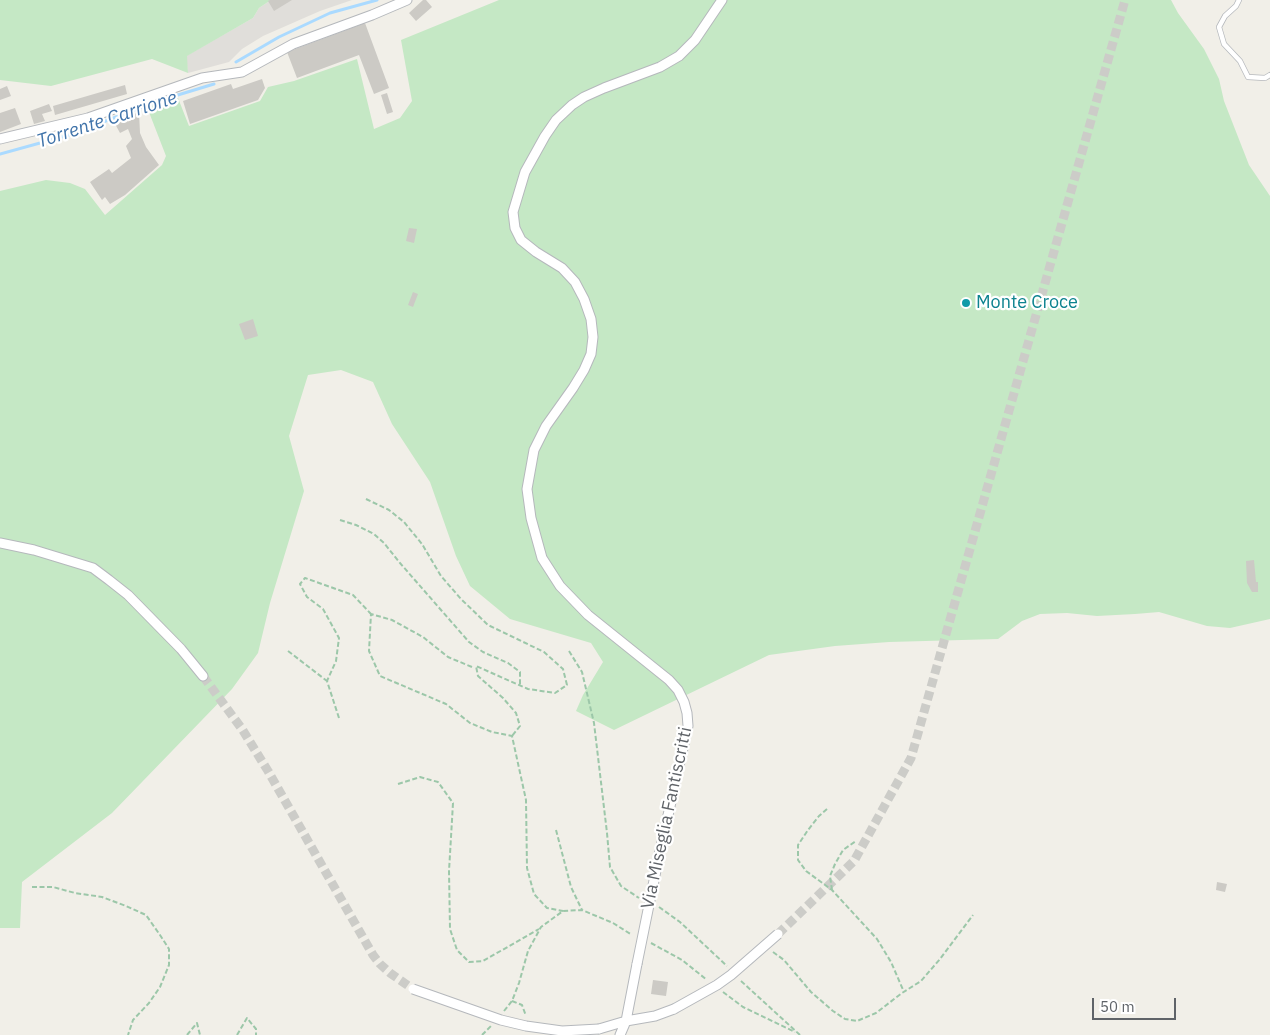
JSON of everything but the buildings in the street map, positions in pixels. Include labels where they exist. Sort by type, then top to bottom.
[{"type":"street","points":[[0,139],[88,118],[202,78],[242,72],[293,44],[407,0]]},
{"type":"street","name":"Via Miseglia Fantiscritti","points":[[620,1035],[626,1021],[660,851],[688,726],[687,712],[678,690],[670,680],[588,615],[560,586],[542,558],[531,518],[527,489],[534,450],[546,426],[584,370],[591,354],[593,337],[587,306],[575,282],[562,268],[521,240],[515,228],[513,212],[525,172],[556,120],[572,105],[584,98],[604,88],[660,67],[679,56],[695,40],[722,0]]},
{"type":"street","points":[[0,543],[34,550],[92,568],[128,595],[181,649],[203,676]]},
{"type":"street","points":[[413,988],[501,1020],[526,1026],[562,1031],[599,1029],[626,1021],[655,1016],[674,1009],[717,985],[778,934]]},
{"type":"lane","points":[[1239,0],[1219,27],[1224,44],[1240,61],[1248,77],[1265,78],[1270,75]]},
{"type":"path","points":[[366,499],[389,510],[404,522],[422,544],[441,576],[488,625],[544,652],[563,669],[567,685],[555,693],[528,689],[476,666],[478,676],[503,698],[516,713],[520,726],[512,736]]},
{"type":"path","points":[[340,520],[374,534],[384,543],[469,642],[483,652],[508,662],[520,672],[520,685]]},
{"type":"path","points":[[338,718],[328,680],[336,660],[339,638],[323,609],[307,597],[300,584],[305,578],[353,595],[371,614],[392,620],[423,637],[448,657],[472,667]]},
{"type":"path","points":[[371,614],[368,651],[380,676],[446,704],[470,723],[492,732],[512,736]]},
{"type":"path","points":[[288,651],[328,680]]},
{"type":"path","points":[[512,736],[526,800],[527,868],[534,894],[547,908],[563,911]]},
{"type":"path","points":[[398,784],[420,777],[438,782],[452,803],[449,871],[450,929],[457,950],[469,962],[483,962],[540,928]]},
{"type":"path","points":[[827,809],[819,816],[798,845],[798,860],[806,871],[832,890],[877,940],[891,962],[904,992]]},
{"type":"path","points":[[556,830],[571,887],[582,910]]},
{"type":"path","points":[[832,890],[830,876],[835,864],[843,850],[856,841]]},
{"type":"path","points":[[32,887],[53,887],[75,894],[102,897],[126,906],[146,914],[160,935],[169,949],[169,965],[160,987],[149,1003],[133,1020],[128,1035]]},
{"type":"path","points":[[761,949],[773,952],[784,960],[811,992],[833,1011],[845,1019],[857,1021],[876,1013],[921,981],[973,916]]},
{"type":"path","points":[[237,1035],[247,1018],[256,1028],[256,1035]]},
{"type":"path","points":[[186,1035],[197,1023],[200,1035]]},
{"type":"shaded area","points":[[271,0],[352,0],[320,11],[263,36],[242,49],[229,62],[188,73],[186,56],[253,18],[259,8]]},
{"type":"green space","points":[[0,0],[271,0],[259,8],[253,18],[187,56],[188,73],[152,59],[51,86],[0,80]]},
{"type":"green space","points":[[499,0],[1171,0],[1204,49],[1219,79],[1224,101],[1249,165],[1270,196],[1270,619],[1230,628],[1207,626],[1159,612],[1097,616],[1067,613],[1040,614],[1022,621],[998,639],[889,642],[835,646],[769,655],[614,730],[576,711],[583,695],[603,662],[591,643],[510,619],[470,586],[456,556],[430,482],[392,424],[373,382],[341,370],[308,375],[289,436],[304,491],[270,603],[258,653],[232,689],[112,813],[22,882],[20,928],[0,928],[0,191],[46,180],[70,183],[85,189],[105,215],[162,165],[166,156],[147,107],[178,98],[189,126],[260,101],[268,87],[294,81],[357,59],[374,129],[400,118],[412,101],[401,40]]},
{"type":"waterway","name":"Torrente Carrione","points":[[236,62],[279,37],[330,13],[377,0]]},
{"type":"waterway","name":"Torrente Carrione","points":[[0,154],[69,135],[158,101],[214,84]]},
{"type":"tunnel","points":[[778,934],[854,861],[911,758],[1125,0]]},
{"type":"tunnel","points":[[203,676],[242,729],[268,771],[373,955],[390,973],[413,989]]},
{"type":"place","name":"Monte Croce","points":[[966,303]]}]
